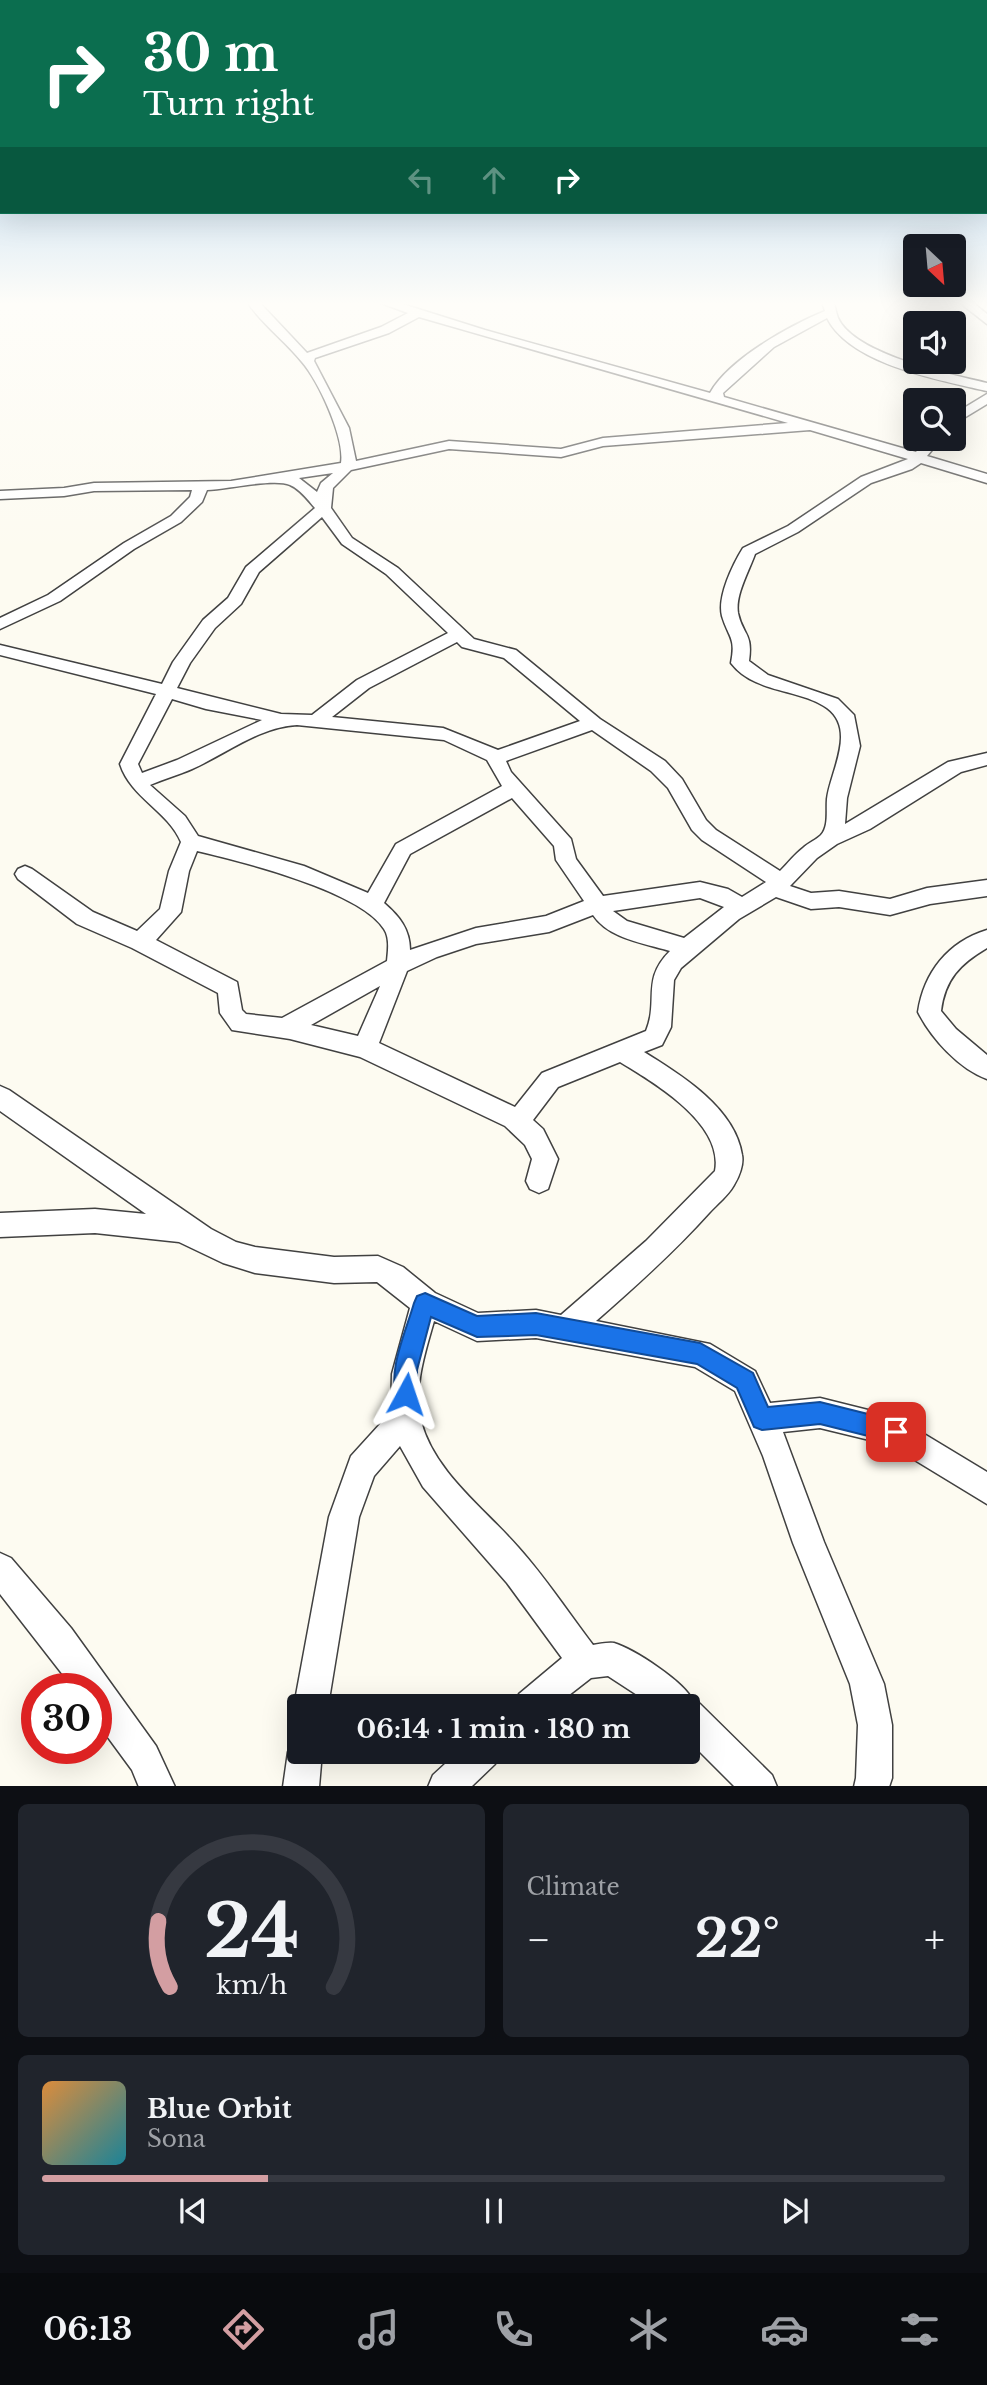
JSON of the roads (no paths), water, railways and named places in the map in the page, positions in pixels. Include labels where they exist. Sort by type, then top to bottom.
[{"type":"street","points":[[321,385],[341,422],[350,450],[348,466],[325,486],[321,494],[324,508]]},
{"type":"street","points":[[667,385],[987,479]]},
{"type":"street","points":[[718,400],[716,393],[722,385]]},
{"type":"street","points":[[966,412],[987,398]]},
{"type":"street","points":[[0,495],[65,492],[94,487],[231,485],[348,466],[449,445],[561,453],[603,442],[808,426]]},
{"type":"street","points":[[830,839],[837,818],[837,798],[850,747],[845,715],[832,703],[762,679],[740,663],[743,643],[730,614],[730,600],[748,551],[793,529],[866,480],[907,466],[924,451]]},
{"type":"street","points":[[282,477],[299,483],[324,508],[347,541],[391,570],[459,634],[478,647],[510,654],[594,723],[658,766],[675,784],[699,825],[777,885],[811,901],[839,899],[890,907],[911,903],[927,895],[987,888]]},
{"type":"street","points":[[0,624],[54,598],[130,546],[176,519],[197,499],[201,485]]},
{"type":"street","points":[[324,508],[252,570],[235,601],[209,624],[197,639],[129,764],[131,774],[178,821],[191,842],[238,853],[311,877],[372,905],[391,922],[398,937],[398,965],[365,1048]]},
{"type":"street","points":[[315,721],[363,684],[459,634]]},
{"type":"street","points":[[0,650],[206,703],[265,714],[279,720],[443,734],[455,737],[484,755],[495,757],[519,752],[594,723]]},
{"type":"street","points":[[138,782],[184,765],[279,720]]},
{"type":"street","points":[[495,757],[503,775],[564,844],[566,860],[608,920],[620,927],[690,948]]},
{"type":"street","points":[[518,1121],[550,1080],[648,1042],[660,1028],[663,1018],[662,977],[673,962],[741,906],[784,880],[810,853],[830,839],[863,824],[955,766],[987,759]]},
{"type":"street","points":[[372,905],[403,849],[515,788]]},
{"type":"street","points":[[140,942],[170,912],[179,871],[191,842]]},
{"type":"street","points":[[26,874],[85,918],[140,942],[229,988],[231,1013],[240,1023],[285,1028],[365,1048],[485,1102],[518,1121],[534,1137],[545,1159],[539,1181]]},
{"type":"street","points":[[285,1028],[398,965],[447,944],[476,936],[549,924],[596,905],[700,890],[720,895],[741,906]]},
{"type":"street","points":[[987,938],[954,957],[939,977],[929,1012],[934,1022],[987,1069]]},
{"type":"street","points":[[565,1329],[622,1281],[728,1174],[729,1150],[719,1129],[675,1083],[624,1052]]},
{"type":"street","points":[[0,1097],[202,1238],[232,1254],[255,1260],[334,1270],[378,1269],[393,1276],[425,1303],[477,1327],[536,1324],[700,1354],[745,1381],[867,1684],[875,1725],[874,1778],[871,1786]]},
{"type":"street","points":[[0,1225],[95,1221],[179,1230],[202,1238]]},
{"type":"street","points":[[425,1303],[406,1370],[406,1417],[413,1440],[439,1484],[510,1561],[585,1662]]},
{"type":"street","points":[[762,1419],[820,1413],[875,1426],[907,1438],[987,1489]]},
{"type":"street","points":[[314,1694],[322,1632],[344,1517],[362,1467],[406,1417]]},
{"type":"street","points":[[0,1569],[82,1673]]},
{"type":"street","points":[[544,1694],[585,1662],[612,1659],[666,1694]]},
{"type":"street","points":[[112,1714],[144,1758],[158,1786]]},
{"type":"street","points":[[700,1728],[759,1786]]},
{"type":"street","points":[[301,1786],[304,1764]]},
{"type":"street","points":[[445,1786],[470,1764]]}]
